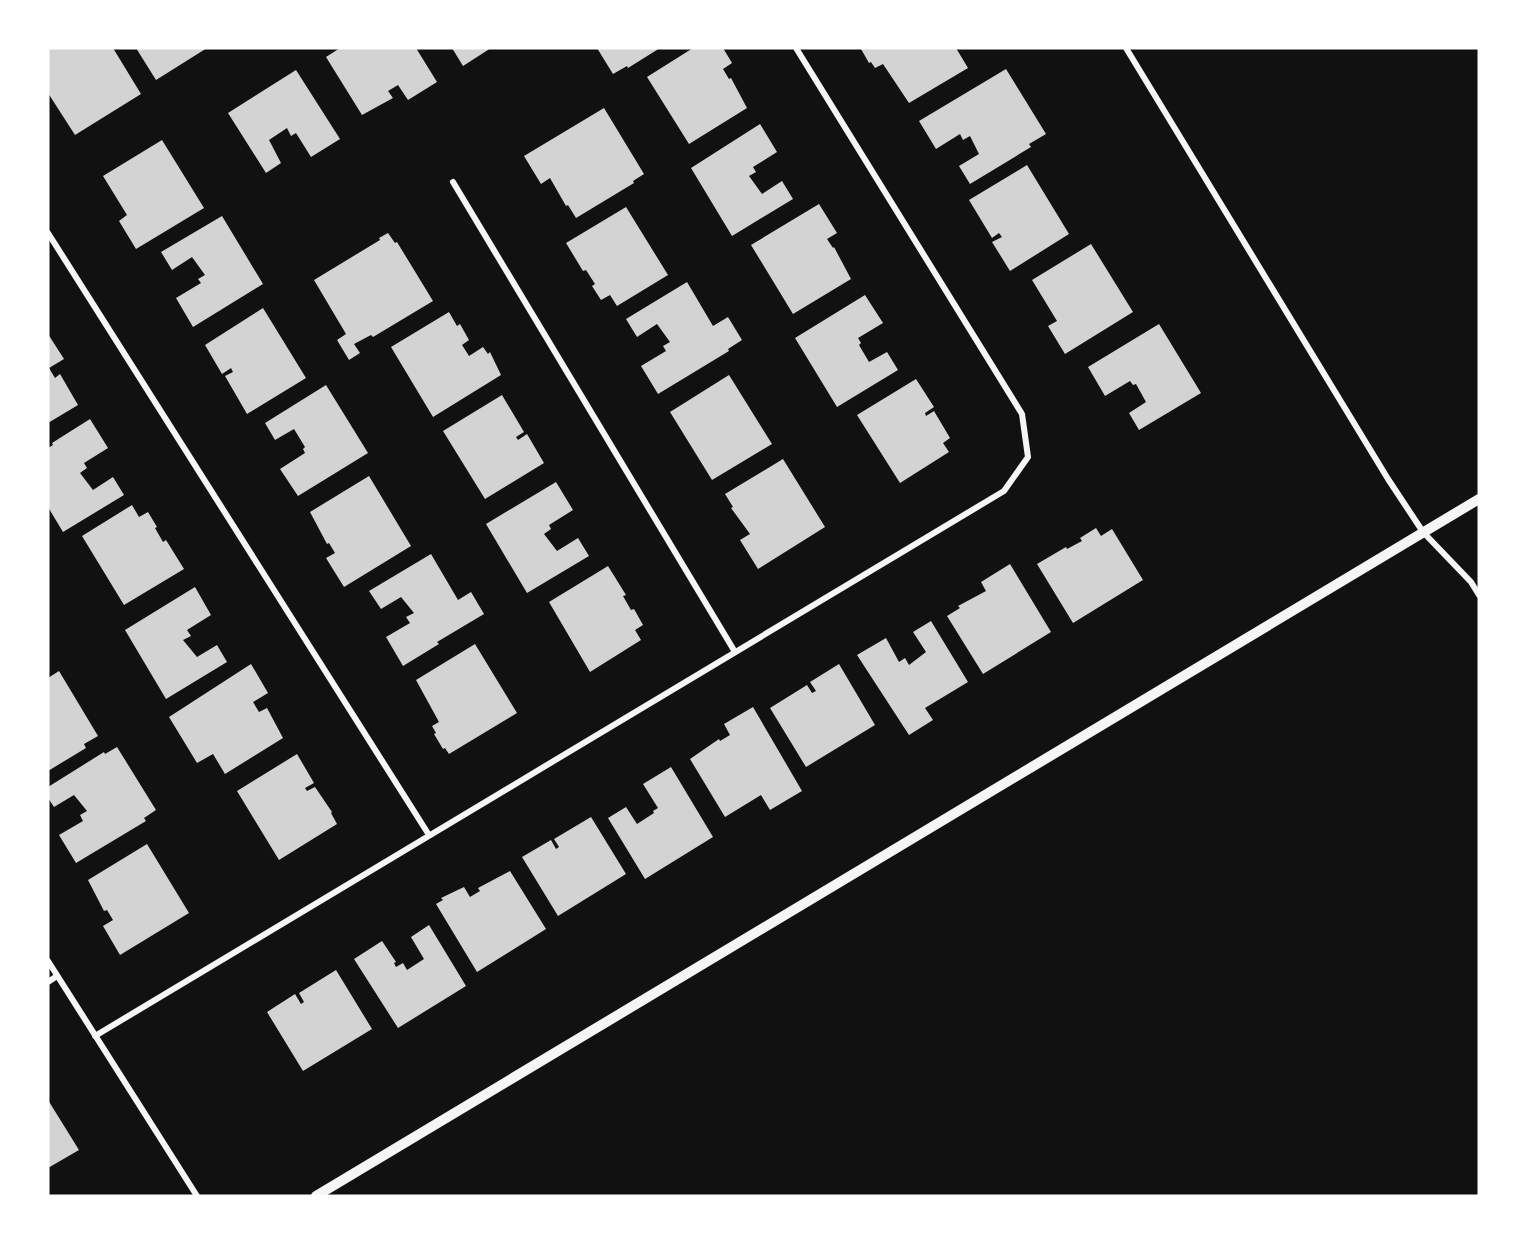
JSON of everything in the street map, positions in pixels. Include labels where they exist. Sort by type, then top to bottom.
[{"type":"street","points":[[95,1036],[1004,491],[1028,457],[1022,414],[796,48]]},
{"type":"street","points":[[1126,48],[1382,469],[1423,532],[1471,582],[1479,595]]},
{"type":"street","points":[[453,182],[735,652]]},
{"type":"street","points":[[48,233],[429,836]]},
{"type":"street","points":[[316,1196],[1479,499]]},
{"type":"street","points":[[48,961],[197,1196]]},
{"type":"street","points":[[48,982],[57,976]]},
{"type":"building","points":[[48,48],[113,48],[141,94],[75,135],[48,93]]},
{"type":"building","points":[[136,48],[207,48],[156,80]]},
{"type":"building","points":[[340,48],[416,48],[437,82],[408,100],[398,85],[388,91],[393,98],[362,115],[326,57]]},
{"type":"building","points":[[452,48],[491,48],[463,66]]},
{"type":"building","points":[[597,48],[660,48],[628,68],[627,66],[613,74]]},
{"type":"building","points":[[693,48],[723,48],[732,63],[723,69],[729,79],[731,78],[747,108],[689,144],[647,77]]},
{"type":"building","points":[[956,48],[968,68],[909,103],[883,64],[875,68],[871,62],[869,63],[861,49]]},
{"type":"building","points":[[1006,69],[1046,134],[1029,144],[1031,147],[970,184],[959,166],[979,154],[970,136],[963,140],[960,134],[936,149],[919,121]]},
{"type":"building","points":[[296,70],[340,139],[311,157],[296,133],[291,136],[287,128],[269,140],[281,163],[266,173],[228,113]]},
{"type":"building","points":[[604,108],[644,174],[633,181],[634,183],[576,218],[568,205],[566,206],[550,178],[541,184],[524,156]]},
{"type":"building","points":[[760,124],[777,152],[753,167],[756,172],[749,176],[762,194],[782,181],[793,199],[732,236],[691,168]]},
{"type":"building","points":[[162,140],[204,208],[136,249],[119,221],[127,215],[103,176]]},
{"type":"building","points":[[1027,165],[1069,234],[1010,271],[992,242],[1002,237],[999,233],[992,238],[969,200]]},
{"type":"building","points":[[819,204],[837,233],[827,239],[834,247],[851,279],[793,314],[751,245]]},
{"type":"building","points":[[626,207],[668,275],[617,306],[610,295],[601,300],[592,286],[595,284],[586,270],[583,271],[566,243]]},
{"type":"building","points":[[222,216],[263,284],[193,327],[176,298],[201,283],[198,279],[205,275],[192,257],[172,270],[161,252]]},
{"type":"building","points":[[388,233],[395,243],[397,242],[433,301],[373,337],[371,335],[354,344],[360,353],[349,360],[337,340],[346,334],[314,280]]},
{"type":"building","points":[[1091,244],[1133,312],[1065,354],[1048,326],[1057,321],[1032,280]]},
{"type":"building","points":[[687,282],[713,326],[728,317],[742,340],[728,349],[729,351],[658,394],[641,366],[666,351],[663,346],[670,342],[657,324],[637,337],[626,319]]},
{"type":"building","points":[[865,295],[883,323],[858,338],[861,343],[859,345],[869,362],[887,352],[898,370],[837,407],[795,338]]},
{"type":"building","points":[[263,308],[306,378],[247,414],[225,376],[233,372],[231,368],[222,374],[205,345]]},
{"type":"building","points":[[449,312],[457,326],[460,324],[469,340],[462,345],[469,356],[483,347],[488,354],[490,352],[501,375],[433,417],[391,347]]},
{"type":"building","points":[[1159,324],[1201,393],[1139,430],[1129,413],[1146,402],[1136,384],[1133,385],[1130,381],[1105,396],[1088,367]]},
{"type":"building","points":[[48,334],[64,359],[49,368],[55,378],[60,374],[78,405],[48,423]]},
{"type":"building","points":[[729,375],[772,444],[712,480],[670,412]]},
{"type":"building","points":[[916,379],[934,407],[925,413],[926,416],[934,411],[950,438],[943,443],[949,452],[900,483],[857,415]]},
{"type":"building","points":[[326,385],[368,453],[298,496],[280,469],[305,453],[303,449],[305,447],[294,429],[275,440],[265,423]]},
{"type":"building","points":[[502,395],[524,432],[516,437],[518,440],[527,434],[544,463],[485,499],[443,431]]},
{"type":"building","points":[[90,419],[108,448],[84,463],[87,468],[80,473],[93,490],[113,477],[124,495],[63,532],[48,507],[48,448],[53,445],[52,443]]},
{"type":"building","points":[[783,459],[825,527],[758,569],[740,540],[750,534],[731,508],[733,507],[725,494]]},
{"type":"building","points":[[369,476],[411,546],[344,587],[326,558],[335,553],[329,543],[327,544],[310,512]]},
{"type":"building","points":[[556,482],[573,510],[549,525],[551,529],[544,534],[557,551],[578,538],[589,556],[527,593],[486,524]]},
{"type":"building","points":[[132,505],[139,517],[148,512],[163,542],[166,540],[184,569],[124,605],[82,536]]},
{"type":"building","points":[[1096,528],[1101,536],[1112,529],[1143,580],[1073,623],[1037,564],[1066,547],[1067,549],[1082,541],[1080,538]]},
{"type":"building","points":[[431,554],[458,600],[471,592],[484,614],[437,642],[439,644],[403,666],[386,637],[410,623],[406,617],[414,613],[401,597],[381,609],[369,591]]},
{"type":"building","points":[[1010,564],[1051,632],[983,674],[947,616],[960,608],[958,606],[986,591],[981,582]]},
{"type":"building","points":[[608,566],[626,595],[623,596],[631,610],[634,609],[643,625],[635,630],[641,640],[590,672],[549,602]]},
{"type":"building","points":[[195,587],[211,615],[187,630],[191,636],[183,640],[197,657],[217,645],[227,662],[166,699],[125,630]]},
{"type":"building","points":[[931,621],[968,682],[925,708],[933,720],[909,735],[857,655],[886,638],[899,662],[905,658],[909,665],[926,652],[913,632]]},
{"type":"building","points":[[475,644],[517,713],[449,754],[434,734],[436,733],[432,726],[439,722],[416,680]]},
{"type":"building","points":[[251,664],[268,693],[253,702],[259,712],[267,708],[283,738],[225,774],[213,754],[197,763],[169,717]]},
{"type":"building","points":[[839,664],[875,725],[806,767],[770,708],[807,685],[812,693],[816,691],[810,682]]},
{"type":"building","points":[[59,671],[98,736],[84,744],[86,748],[48,771],[48,678]]},
{"type":"building","points":[[753,707],[802,791],[770,810],[761,795],[725,817],[690,759],[719,739],[720,741],[730,735],[724,724]]},
{"type":"building","points":[[117,747],[156,810],[144,818],[146,821],[76,863],[59,835],[83,821],[80,815],[87,811],[74,795],[54,807],[48,798],[48,787],[104,752],[105,754]]},
{"type":"building","points":[[297,754],[314,783],[305,788],[307,791],[315,787],[332,812],[337,824],[279,860],[237,791]]},
{"type":"building","points":[[671,767],[713,837],[645,879],[608,818],[626,807],[637,824],[654,813],[653,811],[658,808],[643,784]]},
{"type":"building","points":[[591,817],[626,874],[558,916],[522,857],[551,840],[556,849],[559,847],[554,839]]},
{"type":"building","points":[[147,844],[189,913],[120,955],[103,926],[113,920],[107,910],[104,911],[88,880]]},
{"type":"building","points":[[510,871],[546,929],[477,972],[436,904],[443,900],[441,898],[464,887],[470,897],[480,891],[478,888]]},
{"type":"building","points":[[429,925],[466,986],[398,1028],[354,959],[382,941],[396,962],[394,963],[396,967],[403,963],[407,970],[424,959],[411,937]]},
{"type":"building","points":[[336,970],[372,1029],[303,1071],[267,1012],[295,994],[301,1004],[304,1002],[299,993]]},
{"type":"building","points":[[48,1100],[79,1150],[48,1168]]}]
